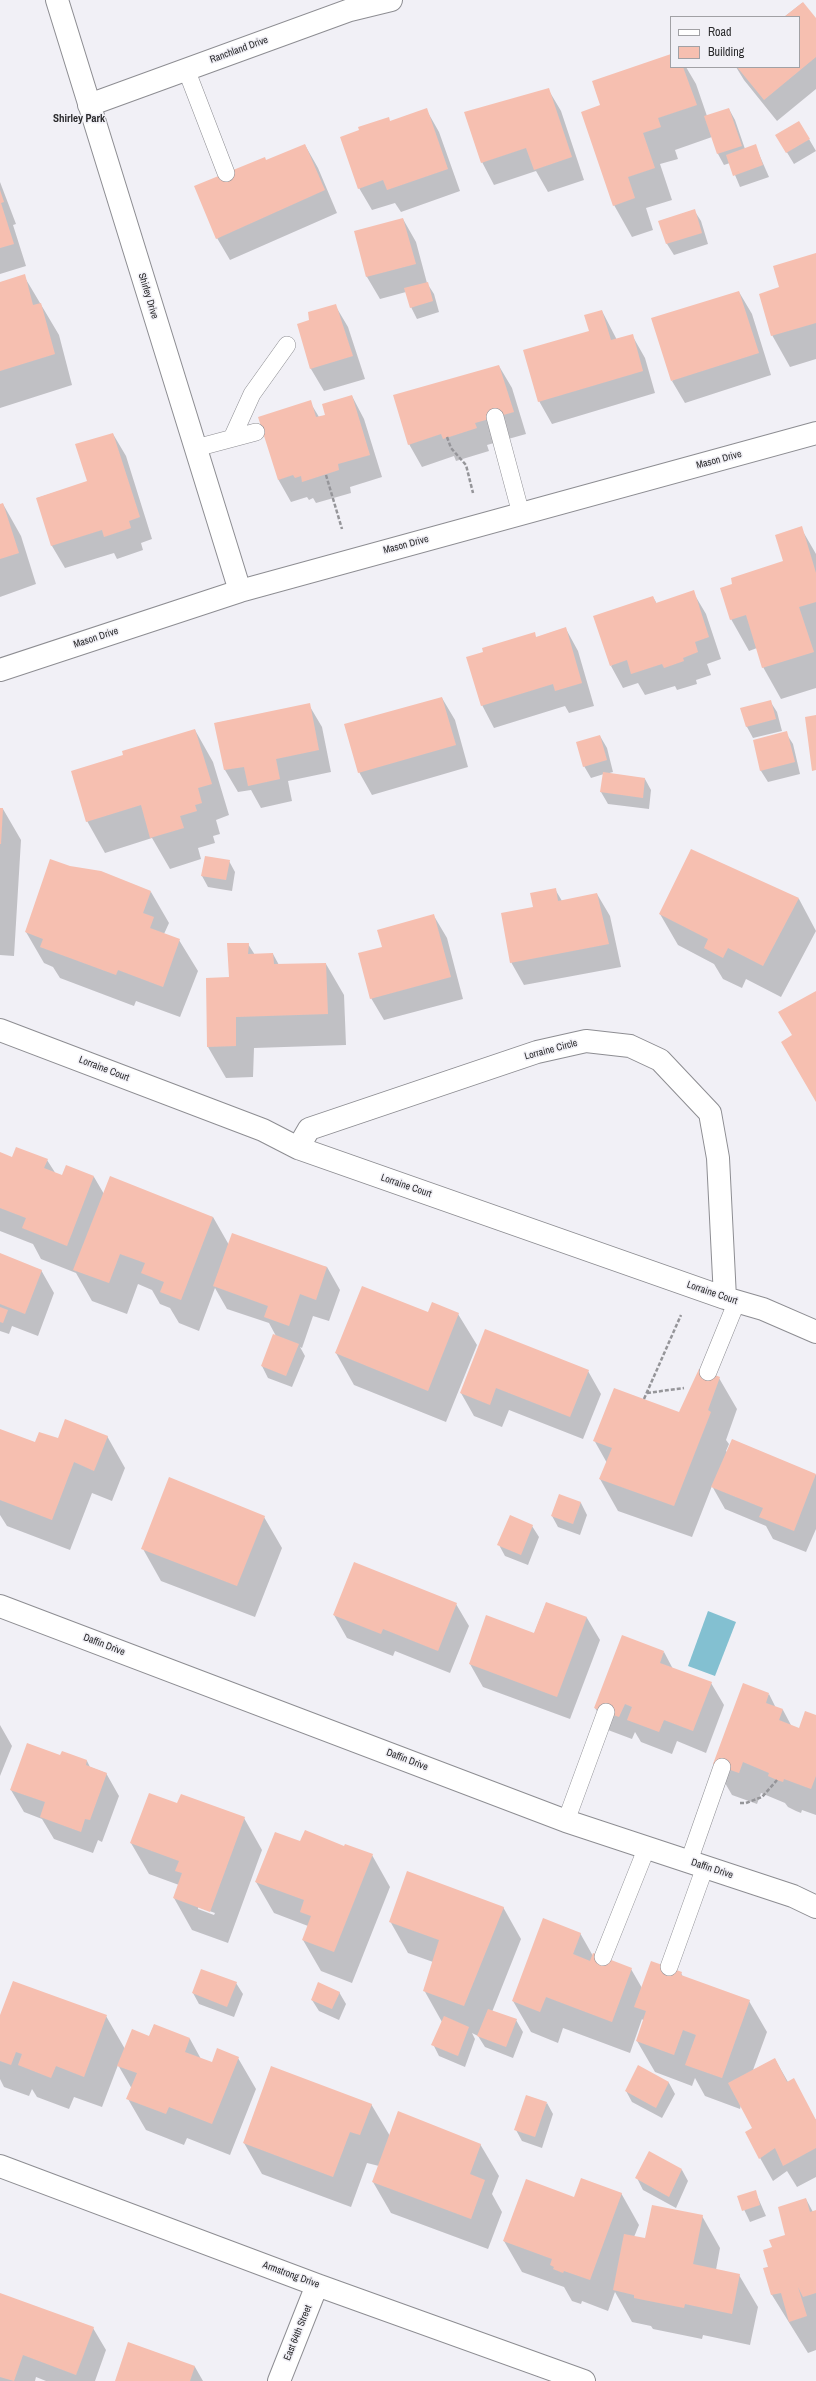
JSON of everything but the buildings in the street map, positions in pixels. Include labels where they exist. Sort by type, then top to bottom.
[{"type":"street","name":"Shirley Drive","points":[[57,0],[240,591]]},
{"type":"street","name":"Ranchland Drive","points":[[89,105],[350,10],[391,0]]},
{"type":"street","name":"Mason Drive","points":[[0,670],[240,591],[816,433]]},
{"type":"street","name":"Lorraine Court","points":[[0,1030],[263,1130],[298,1148],[731,1300],[763,1309],[816,1332]]},
{"type":"street","name":"Lorraine Circle","points":[[298,1148],[309,1129],[537,1052],[586,1041],[630,1046],[660,1060],[710,1113],[718,1158],[731,1300]]},
{"type":"street","name":"Daffin Drive","points":[[0,1606],[566,1821],[793,1896],[816,1907]]},
{"type":"street","name":"Armstrong Drive","points":[[0,2166],[317,2285],[584,2381]]},
{"type":"street","name":"East 64th Street","points":[[279,2381],[317,2285]]},
{"type":"lane","points":[[186,70],[226,173]]},
{"type":"lane","points":[[232,438],[252,394],[286,345]]},
{"type":"lane","points":[[496,417],[521,514]]},
{"type":"lane","points":[[196,448],[256,432]]},
{"type":"lane","points":[[708,1372],[731,1300]]},
{"type":"lane","points":[[566,1821],[606,1712]]},
{"type":"lane","points":[[668,1967],[697,1864],[712,1795],[722,1767]]},
{"type":"lane","points":[[603,1957],[648,1847]]},
{"type":"path","points":[[446,438],[451,448],[466,465],[482,525]]},
{"type":"path","points":[[326,474],[351,561]]},
{"type":"path","points":[[644,1399],[694,1286]]},
{"type":"path","points":[[647,1394],[691,1387]]},
{"type":"path","points":[[712,1795],[746,1804],[762,1797],[777,1780]]},
{"type":"water","points":[[708,1611],[736,1622],[715,1676],[688,1666]]},
{"type":"district","name":"Shirley Park","points":[[79,119]]}]
